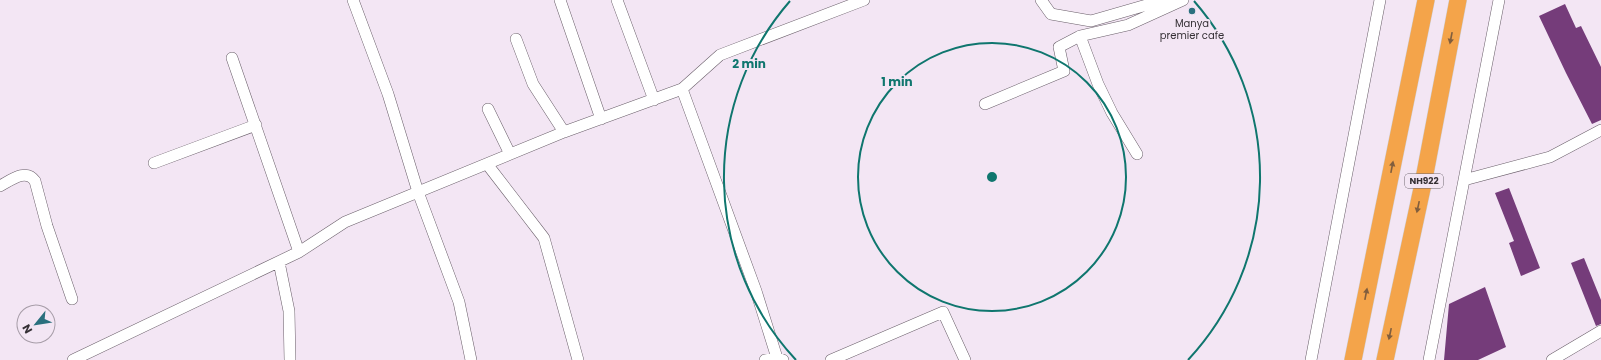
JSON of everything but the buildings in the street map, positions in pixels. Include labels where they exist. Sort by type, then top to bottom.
[{"type":"highway","name":"NH922","points":[[1353,360],[1426,0]]},
{"type":"highway","name":"NH922","points":[[1385,360],[1423,184],[1458,0]]},
{"type":"street","points":[[352,0],[388,94],[418,192],[459,302],[471,360]]},
{"type":"street","points":[[560,0],[601,119]]},
{"type":"street","points":[[617,0],[654,100]]},
{"type":"street","points":[[73,360],[299,252],[345,222],[564,132],[682,89],[720,55],[864,0]]},
{"type":"street","points":[[1041,0],[1051,14],[1091,21],[1164,0]]},
{"type":"street","points":[[985,104],[1064,71],[1059,47],[1080,36],[1128,25],[1183,0]]},
{"type":"street","points":[[1311,360],[1380,0]]},
{"type":"street","points":[[1429,360],[1500,0]]},
{"type":"street","points":[[1080,36],[1098,84],[1112,113],[1137,154]]},
{"type":"street","points":[[516,38],[533,84],[564,132]]},
{"type":"street","points":[[232,58],[299,252]]},
{"type":"street","points":[[682,89],[780,359],[765,360]]},
{"type":"street","points":[[488,109],[510,154]]},
{"type":"street","points":[[154,163],[256,125]]},
{"type":"street","points":[[1464,180],[1550,157],[1601,130]]},
{"type":"street","points":[[487,164],[544,238],[578,360]]},
{"type":"street","points":[[0,186],[26,174],[30,175],[35,181],[47,226],[72,299]]},
{"type":"street","points":[[279,262],[289,311],[290,360]]},
{"type":"street","points":[[831,360],[943,312],[965,360]]},
{"type":"street","points":[[1552,360],[1601,331]]},
{"type":"place","name":"Manya premier cafe","points":[[1192,11]]}]
